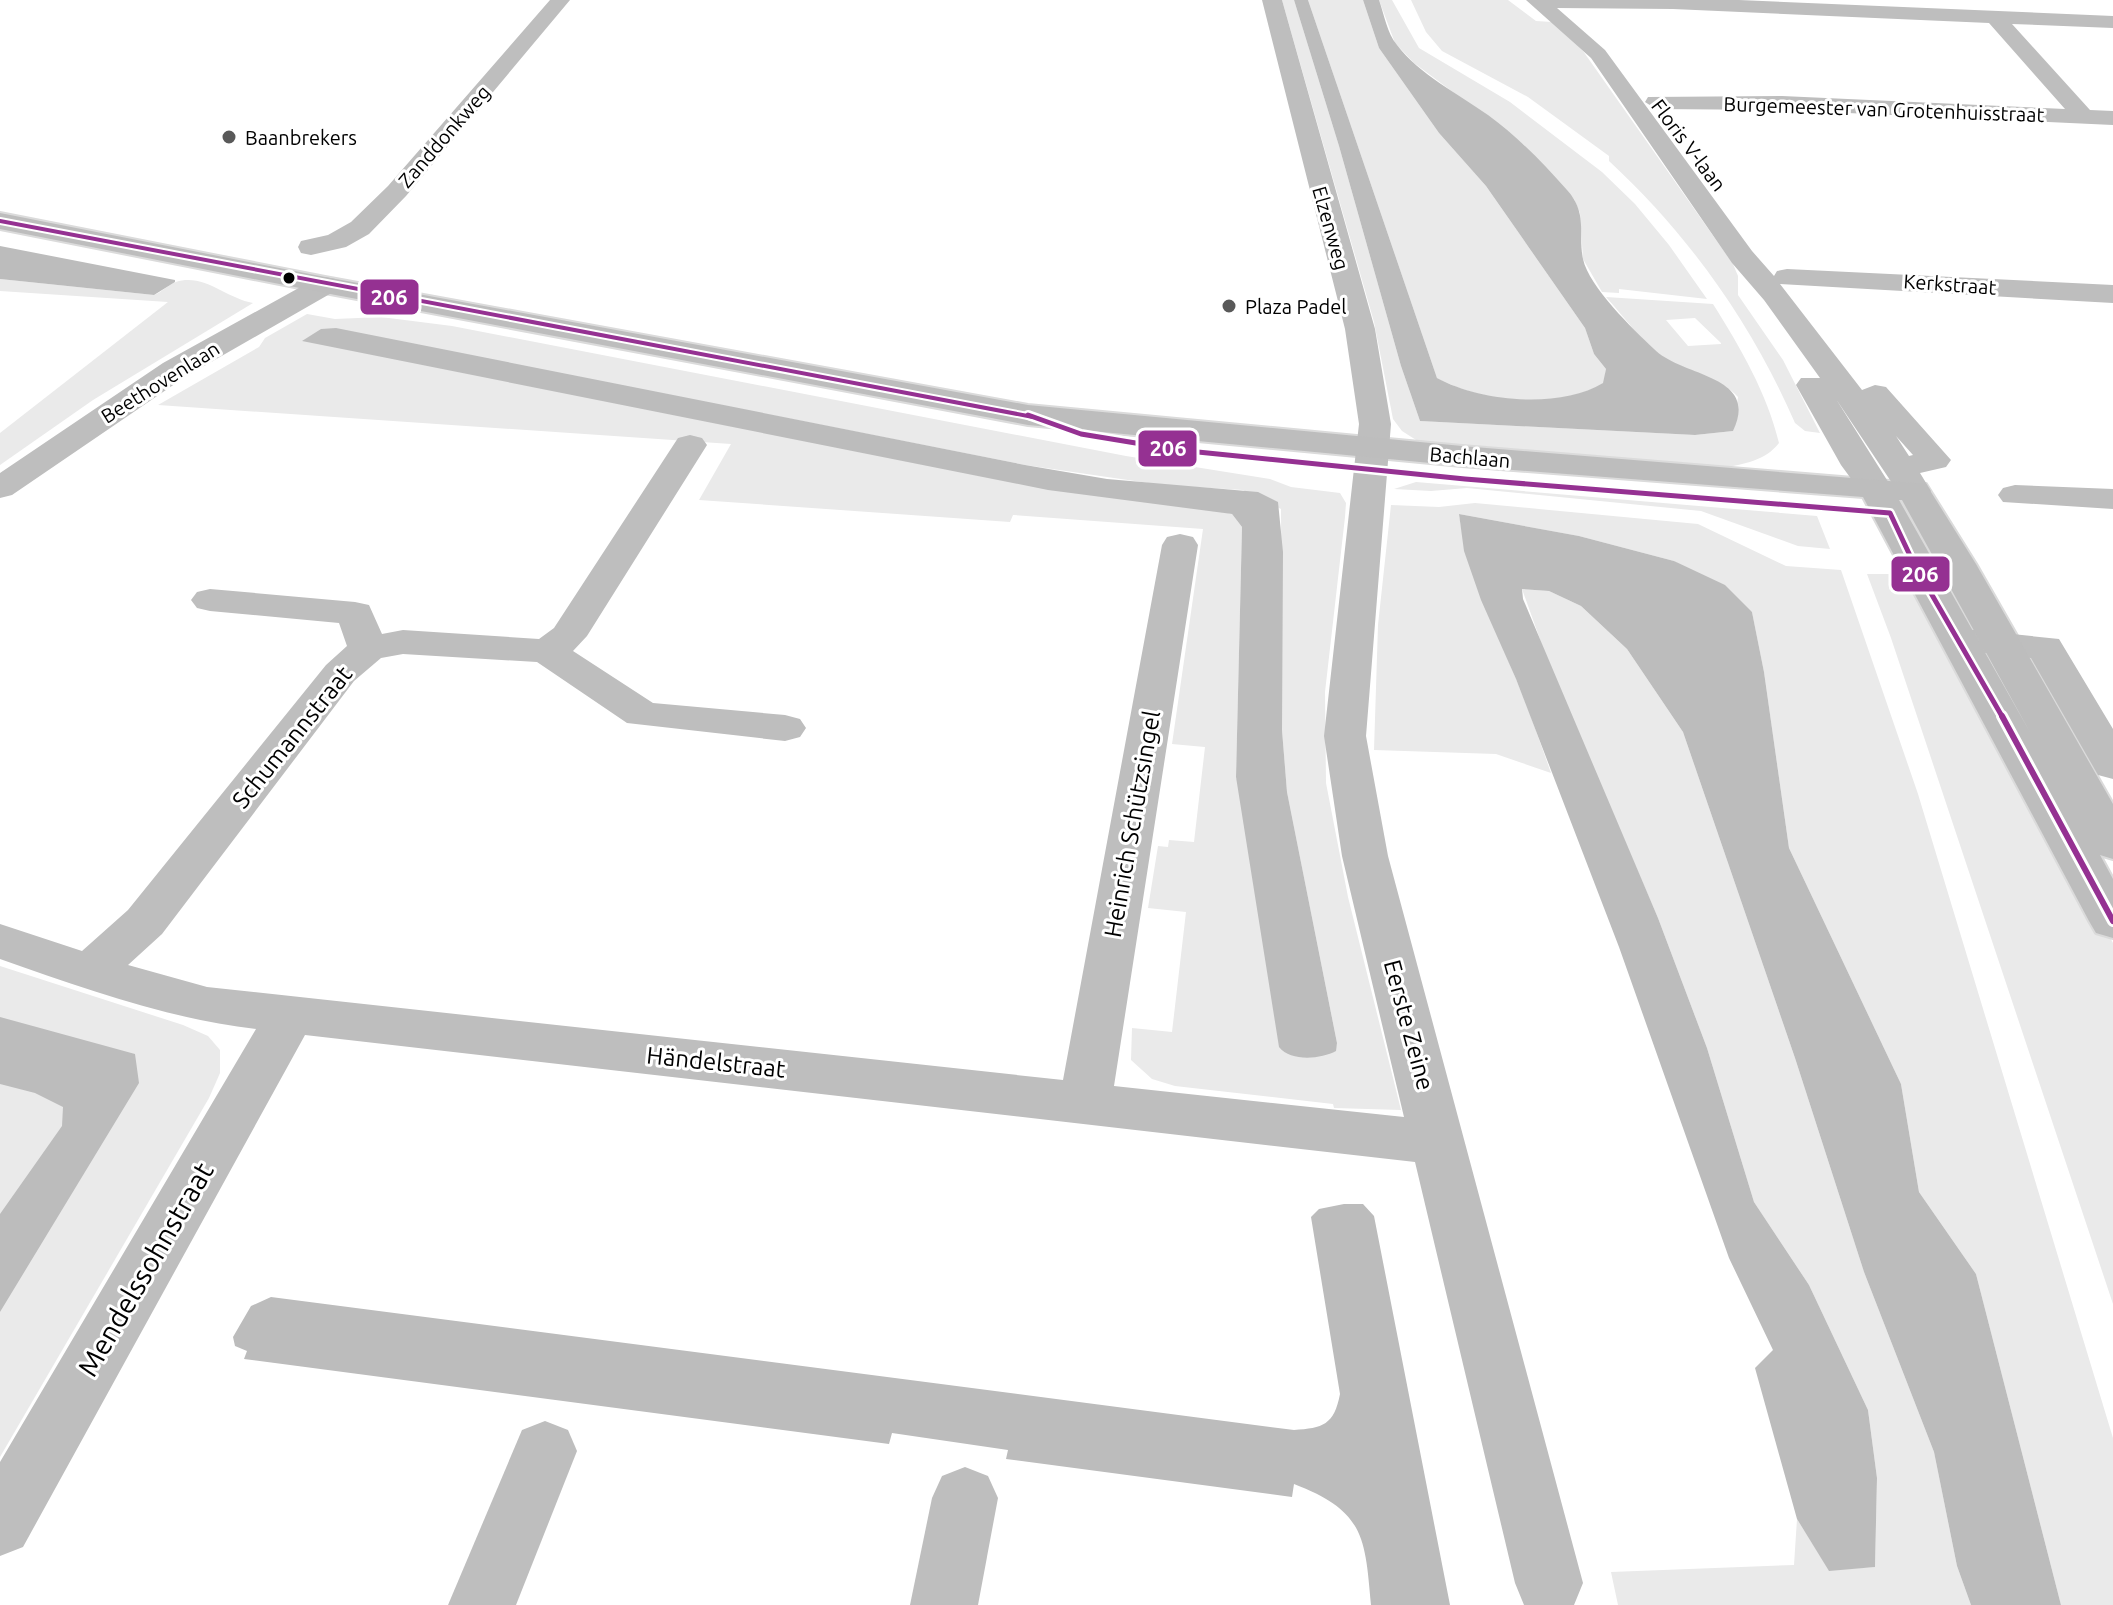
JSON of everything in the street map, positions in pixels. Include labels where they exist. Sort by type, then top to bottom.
[{"type":"main road","name":"Bachlaan","points":[[0,221],[325,285],[1028,415],[1081,434],[1136,443],[1901,495]]},
{"type":"main road","points":[[1901,495],[1913,562],[1961,641],[2113,921]]},
{"type":"main road","points":[[1901,495],[2002,644],[2113,844]]},
{"type":"street","name":"Zanddonkweg","points":[[311,247],[337,241],[360,228],[397,191],[560,0]]},
{"type":"street","name":"Elzenweg","points":[[1272,0],[1360,329],[1375,424],[1371,458]]},
{"type":"street","points":[[1644,0],[1673,3]]},
{"type":"street","points":[[1538,1],[1949,8],[1995,17],[2113,22]]},
{"type":"street","name":"Floris V-laan","points":[[1538,1],[1576,27],[1603,27],[1730,200]]},
{"type":"street","name":"Floris V-laan","points":[[1562,1],[1576,27],[1767,263]]},
{"type":"street","points":[[1995,17],[2084,117]]},
{"type":"street","name":"Burgemeester van Grotenhuisstraat","points":[[1656,102],[1765,102],[2113,118]]},
{"type":"street","points":[[1767,263],[1892,417],[1910,430],[1934,460],[1901,495],[1858,465],[1786,342],[1767,263]]},
{"type":"street","name":"Kerkstraat","points":[[1767,263],[2113,294]]},
{"type":"street","name":"Beethovenlaan","points":[[0,488],[160,378],[325,285]]},
{"type":"street","points":[[690,445],[568,636],[547,651],[642,714],[785,728]]},
{"type":"street","name":"Eerste Zeine","points":[[1371,458],[1345,736],[1365,856],[1549,1583]]},
{"type":"street","points":[[2015,495],[2113,499]]},
{"type":"street","name":"Heinrich Schützsingel","points":[[1085,1103],[1180,545]]},
{"type":"street","points":[[210,600],[355,613],[368,649]]},
{"type":"street","points":[[1961,641],[2045,647],[2113,766]]},
{"type":"street","name":"Schumannstraat","points":[[90,972],[145,922],[340,673],[368,649],[403,642],[547,651]]},
{"type":"street","name":"Händelstraat","points":[[0,941],[90,972],[207,1005],[1440,1143]]},
{"type":"street","name":"Mendelssohnstraat","points":[[0,1524],[291,1014]]},
{"type":"street","points":[[482,1605],[545,1451]]},
{"type":"street","points":[[944,1605],[965,1498]]},
{"type":"shaded area","points":[[1282,0],[1294,0],[1401,366],[1420,421],[1695,435],[1733,431],[1738,397],[1723,385],[1680,368],[1663,357],[1606,297],[1713,304],[1760,388],[1779,443],[1761,458],[1722,468],[1424,445],[1402,431],[1393,419],[1374,322]],"holes":[[[1695,318],[1721,343],[1688,346],[1666,320]]]},
{"type":"shaded area","points":[[1294,0],[1308,0],[1437,378],[1475,393],[1543,399],[1565,397],[1603,383],[1606,369],[1594,354],[1585,328],[1486,186],[1439,133],[1379,48],[1363,0],[1379,0],[1388,29],[1406,56],[1509,132],[1567,190],[1578,207],[1583,259],[1594,282],[1613,307],[1654,349],[1667,359],[1728,388],[1736,398],[1739,412],[1733,431],[1695,435],[1420,421],[1401,366]]},
{"type":"shaded area","points":[[1308,0],[1363,0],[1379,48],[1439,133],[1486,186],[1585,328],[1594,354],[1606,369],[1604,383],[1565,397],[1520,400],[1476,393],[1437,378]]},
{"type":"shaded area","points":[[1379,0],[1392,0],[1419,48],[1510,102],[1602,172],[1635,204],[1669,245],[1707,299],[1619,289],[1619,293],[1602,292],[1583,259],[1580,213],[1574,199],[1524,145],[1414,63],[1395,43]]},
{"type":"shaded area","points":[[1411,0],[1508,0],[1536,21],[1552,22],[1583,51],[1733,264],[1738,276],[1738,295],[1783,360],[1820,433],[1805,431],[1795,423],[1759,351],[1716,283],[1666,219],[1609,161],[1609,156],[1528,97],[1442,51],[1426,32]]},
{"type":"shaded area","points":[[0,246],[175,282],[154,295],[0,279]]},
{"type":"shaded area","points":[[0,279],[154,295],[176,282],[186,280],[206,284],[253,303],[93,400],[0,465],[0,433],[168,302],[0,291]]},
{"type":"shaded area","points":[[307,314],[335,319],[381,317],[452,326],[1126,456],[1270,479],[1291,487],[1340,493],[1346,503],[1325,692],[1326,783],[1348,897],[1401,1110],[1334,1108],[1333,1104],[1175,1086],[1152,1079],[1131,1060],[1132,1028],[1172,1032],[1186,912],[1148,908],[1158,846],[1168,847],[1169,840],[1194,842],[1205,747],[1172,744],[1203,529],[1013,515],[1010,522],[699,500],[731,444],[158,405],[259,347],[265,338]],"holes":[[[329,328],[1025,465],[1162,485],[1243,490],[1281,509],[1282,730],[1287,792],[1337,1043],[1335,1051],[1236,777],[1242,527],[1232,514]]]},
{"type":"shaded area","points":[[336,328],[1025,465],[1107,479],[1258,492],[1278,502],[1283,552],[1282,730],[1287,792],[1337,1043],[1336,1051],[1306,1058],[1291,1055],[1279,1047],[1236,777],[1242,527],[1232,514],[1048,490],[302,341],[321,329]]},
{"type":"shaded area","points":[[1416,482],[1817,516],[1830,549],[1798,546],[1701,511],[1467,488],[1431,491],[1394,489]]},
{"type":"shaded area","points":[[1475,503],[1698,524],[1786,566],[1841,570],[1918,794],[2113,1438],[2113,1605],[2061,1605],[1976,1274],[1919,1192],[1901,1084],[1789,848],[1764,672],[1752,612],[1674,561],[1579,536],[1459,514],[1475,579],[1551,773],[1496,754],[1374,750],[1378,625],[1391,505],[1439,507]]},
{"type":"shaded area","points":[[1459,514],[1579,536],[1674,561],[1725,585],[1752,612],[1764,672],[1789,848],[1901,1084],[1919,1192],[1976,1274],[2061,1605],[1971,1605],[1957,1566],[1934,1452],[1864,1272],[1795,1058],[1683,732],[1627,649],[1581,606],[1549,591],[1522,589],[1523,599],[1658,918],[1707,1048],[1754,1202],[1809,1285],[1868,1410],[1877,1478],[1875,1567],[1829,1571],[1797,1519],[1755,1368],[1773,1350],[1729,1258],[1619,947],[1516,679],[1481,600],[1464,551]]},
{"type":"shaded area","points":[[1867,574],[1907,574],[1988,705],[2113,943],[2113,1304],[1891,638]]},
{"type":"shaded area","points":[[1522,589],[1549,591],[1581,606],[1627,649],[1683,732],[1795,1058],[1864,1272],[1934,1452],[1957,1566],[1971,1605],[1618,1605],[1611,1572],[1794,1565],[1797,1519],[1829,1570],[1875,1567],[1877,1478],[1868,1410],[1809,1285],[1754,1202],[1707,1048],[1658,918],[1551,670]]},
{"type":"shaded area","points":[[0,966],[183,1025],[208,1036],[220,1050],[220,1073],[209,1098],[0,1457]]},
{"type":"shaded area","points":[[0,1017],[135,1054],[139,1083],[0,1312],[0,1214],[62,1126],[63,1107],[35,1093],[0,1084]]},
{"type":"shaded area","points":[[1363,1204],[1374,1216],[1450,1605],[1371,1605],[1362,1544],[1348,1516],[1317,1494],[1294,1484],[1292,1497],[1006,1459],[1008,1450],[892,1433],[889,1444],[244,1359],[247,1351],[235,1346],[233,1337],[251,1306],[271,1297],[1304,1429],[1326,1423],[1334,1412],[1340,1394],[1311,1217],[1319,1209]]},
{"type":"transit line","name":"206","points":[[0,221],[325,285],[1028,415],[1081,434],[1178,450],[1465,479],[1890,513],[1913,562],[1961,641],[2113,921]]},
{"type":"place","name":"Baanbrekers","points":[[229,137]]},
{"type":"place","name":"Plaza Padel","points":[[1229,306]]}]
